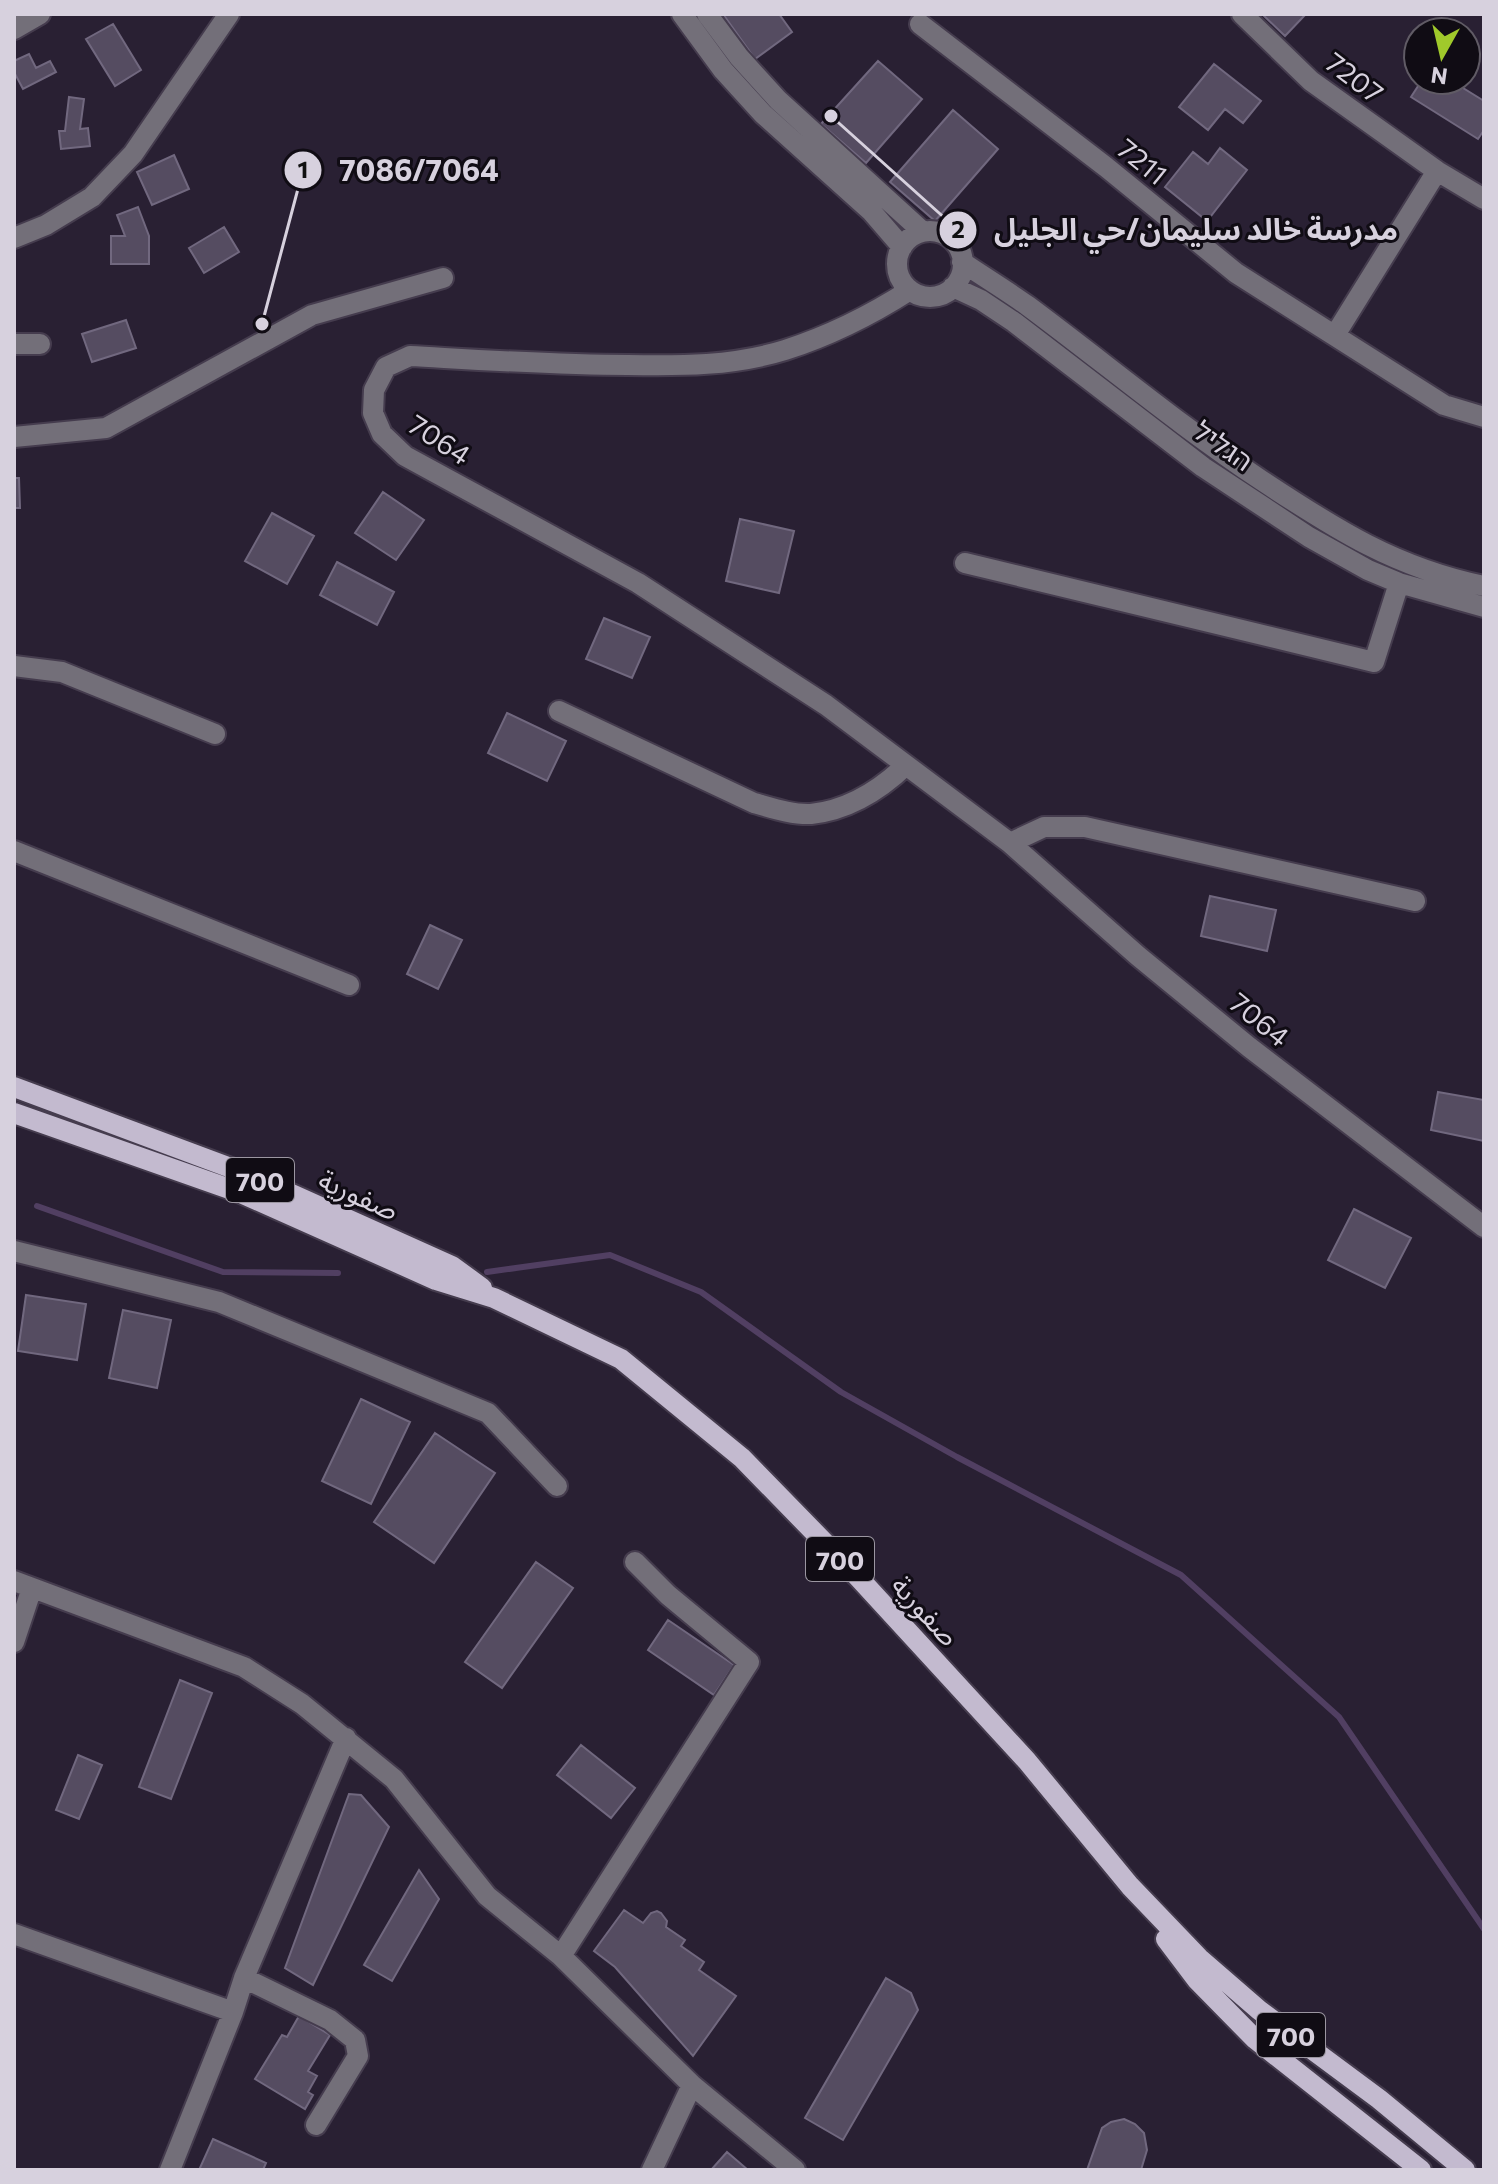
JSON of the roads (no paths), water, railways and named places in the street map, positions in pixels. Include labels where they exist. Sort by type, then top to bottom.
[{"type":"main road","name":"صفورية","points":[[14,1087],[247,1174],[452,1266],[494,1298]]},
{"type":"main road","name":"صفورية","points":[[14,1113],[241,1193],[436,1280],[494,1298],[621,1359],[742,1458],[858,1577],[1027,1761],[1130,1886]]},
{"type":"main road","name":"700","points":[[1130,1886],[1179,1957],[1226,2011],[1273,2055],[1421,2170]]},
{"type":"main road","name":"700","points":[[1130,1886],[1228,1985],[1421,2132],[1465,2170]]},
{"type":"street","points":[[14,29],[40,14]]},
{"type":"street","points":[[14,238],[46,225],[92,197],[133,154],[229,14]]},
{"type":"street","points":[[682,14],[723,70],[763,114],[871,211],[902,247]]},
{"type":"street","points":[[707,14],[739,57],[778,100],[923,232]]},
{"type":"street","name":"7207","points":[[1242,14],[1311,81],[1437,171],[1484,199]]},
{"type":"street","name":"7211","points":[[920,24],[1106,167],[1236,273],[1444,405],[1484,417]]},
{"type":"street","points":[[1335,335],[1437,171]]},
{"type":"street","points":[[923,232],[947,236],[962,256],[963,269],[958,281],[950,291],[938,296],[925,297],[910,290],[898,273],[897,259],[902,247],[910,238],[923,232]]},
{"type":"street","name":"הגליל","points":[[962,262],[1026,305],[1215,450],[1319,519],[1377,551],[1417,568],[1484,586]]},
{"type":"street","points":[[14,437],[106,428],[312,315],[443,278]]},
{"type":"street","name":"הגליל","points":[[953,287],[981,300],[1014,322],[1203,467],[1309,537],[1368,570],[1399,583],[1484,607]]},
{"type":"street","name":"7064","points":[[910,290],[843,328],[782,351],[733,361],[685,366],[586,365],[410,356],[386,367],[374,390],[373,413],[382,434],[405,456],[638,583],[826,705],[1010,843],[1138,956],[1249,1047],[1484,1227]]},
{"type":"street","points":[[14,344],[40,344]]},
{"type":"street","points":[[965,563],[1374,662],[1399,583]]},
{"type":"street","points":[[14,666],[62,672],[215,734]]},
{"type":"street","points":[[559,711],[754,803],[784,811],[809,814],[837,808],[887,784],[906,765]]},
{"type":"street","points":[[1010,843],[1044,827],[1085,827],[1415,901]]},
{"type":"street","points":[[14,851],[349,985]]},
{"type":"street","points":[[14,1251],[219,1302],[488,1413],[557,1486]]},
{"type":"street","points":[[561,1956],[749,1662],[668,1595],[635,1562]]},
{"type":"street","points":[[14,1642],[23,1584],[244,1667],[302,1704],[394,1779],[487,1896],[561,1956],[692,2085],[795,2170]]},
{"type":"street","points":[[170,2170],[244,1978],[346,1738]]},
{"type":"street","points":[[14,1934],[233,2012]]},
{"type":"street","points":[[244,1978],[330,2020],[355,2040],[358,2056],[316,2125]]},
{"type":"street","points":[[652,2170],[692,2085]]},
{"type":"waterway","points":[[37,1206],[223,1272],[338,1273]]},
{"type":"waterway","points":[[487,1272],[610,1255],[701,1292],[841,1392],[1181,1575],[1339,1717],[1484,1929]]},
{"type":"place","name":"مدرسة خالد سليمان/حي الجليل","points":[[831,116]]},
{"type":"place","name":"7086/7064","points":[[262,324]]}]
